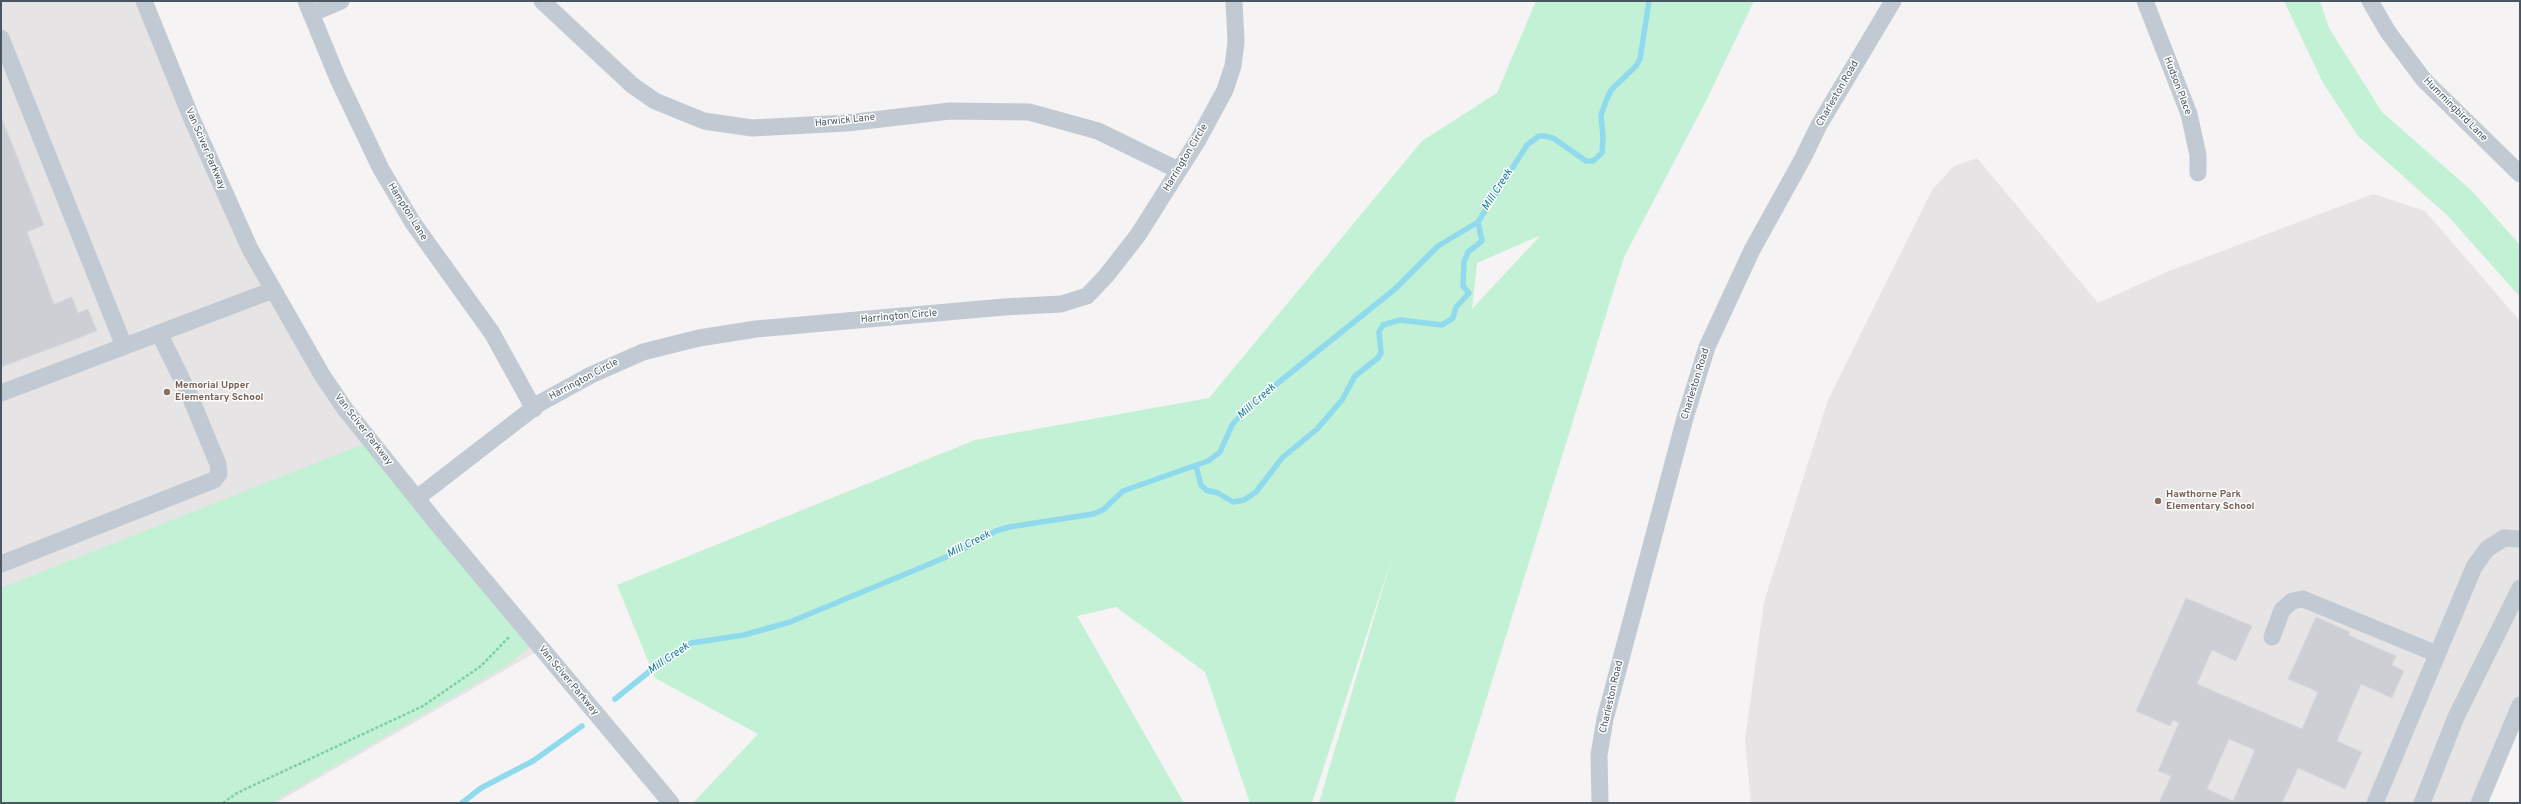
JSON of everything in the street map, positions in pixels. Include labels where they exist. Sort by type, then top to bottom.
[{"type":"street","name":"Van Sciver Parkway","points":[[144,1],[229,206],[296,333],[345,409],[522,625],[671,803]]},
{"type":"street","points":[[309,8],[340,1]]},
{"type":"street","name":"Harwick Lane","points":[[542,1],[632,85],[655,101],[704,121],[752,128],[847,123],[950,111],[1029,112],[1098,131],[1178,170]]},
{"type":"street","name":"Harrington Circle","points":[[417,498],[534,409],[565,389],[617,363],[643,352],[699,338],[785,326],[1004,307],[1061,304],[1087,296],[1106,276],[1130,246],[1222,96],[1233,66],[1236,42],[1234,1]]},
{"type":"street","name":"Charleston Road","points":[[1600,803],[1599,755],[1605,720],[1685,418],[1707,347],[1721,313],[1781,196],[1804,158],[1819,125],[1893,1]]},
{"type":"street","name":"Hudson Place","points":[[2145,1],[2189,114],[2198,155],[2198,173]]},
{"type":"street","name":"Hummingbird Lane","points":[[2370,1],[2388,32],[2424,80],[2520,174]]},
{"type":"street","name":"Hampton Lane","points":[[309,8],[346,99],[381,169],[418,229],[492,333],[534,409]]},
{"type":"street","points":[[1,38],[124,346]]},
{"type":"street","points":[[1,393],[273,290]]},
{"type":"street","points":[[1,564],[214,480],[219,474],[218,464],[189,394],[158,333]]},
{"type":"street","points":[[2375,803],[2474,567],[2486,549],[2504,538],[2520,539]]},
{"type":"street","points":[[2422,803],[2456,717],[2520,588]]},
{"type":"street","points":[[2272,637],[2282,610],[2292,601],[2303,600],[2438,654]]},
{"type":"street","points":[[2479,803],[2520,705]]},
{"type":"path","points":[[223,803],[237,794],[424,706],[481,666],[522,625]]},
{"type":"shaded area","name":"Memorial Upper Elementary School","points":[[1,1],[146,1],[296,333],[541,649],[276,803],[1,803]]},
{"type":"shaded area","name":"Hawthorne Park Elementary School","points":[[1977,158],[2098,303],[2169,271],[2373,194],[2425,211],[2520,321],[2520,706],[2480,803],[1751,803],[1745,741],[1764,602],[1828,400],[1932,190],[1954,166]]},
{"type":"green space","points":[[1536,1],[1754,1],[1706,101],[1624,257],[1454,803],[1319,803],[1393,554],[1312,803],[1250,803],[1205,672],[1116,607],[1077,616],[1184,803],[693,803],[758,734],[655,678],[617,585],[975,440],[1209,398],[1422,141],[1497,93]],"holes":[[[1539,237],[1472,309],[1477,263]]]},
{"type":"green space","points":[[2284,1],[2320,1],[2329,28],[2382,112],[2472,191],[2520,245],[2520,297],[2448,216],[2358,136],[2323,83]]},
{"type":"green space","points":[[371,441],[537,641],[506,666],[271,803],[1,803],[1,588]]},
{"type":"building","points":[[1,116],[44,225],[27,232],[54,304],[72,297],[78,313],[88,309],[97,331],[1,367]]},
{"type":"building","points":[[2186,598],[2252,626],[2236,661],[2212,650],[2197,684],[2302,729],[2318,692],[2288,679],[2316,617],[2350,632],[2348,635],[2396,656],[2392,665],[2404,671],[2392,698],[2361,684],[2337,741],[2362,752],[2345,789],[2298,768],[2282,803],[2159,803],[2171,776],[2158,771],[2179,723],[2173,720],[2170,726],[2136,711]],"holes":[[[2229,739],[2255,750],[2233,801],[2207,789]]]},
{"type":"waterway","name":"Mill Creek","points":[[615,699],[660,663],[691,643],[744,635],[790,622],[956,553],[996,531],[1009,527],[1093,514],[1103,510],[1123,491],[1208,461],[1220,452],[1232,425],[1248,407],[1395,289],[1438,246],[1478,222],[1527,145],[1539,136],[1544,136],[1553,138],[1586,161],[1593,161],[1602,153],[1603,138],[1601,115],[1611,90],[1636,66],[1640,59],[1649,1]]},
{"type":"waterway","points":[[1196,466],[1201,485],[1206,490],[1218,493],[1233,502],[1244,500],[1256,492],[1282,458],[1317,429],[1342,400],[1355,376],[1378,358],[1381,353],[1379,332],[1383,325],[1400,320],[1442,325],[1453,318],[1456,307],[1469,293],[1463,286],[1464,262],[1468,252],[1482,241],[1478,222]]},
{"type":"waterway","name":"Mill Creek","points":[[462,803],[481,788],[533,761],[582,726]]},
{"type":"place","name":"Memorial Upper Elementary School","points":[[167,392]]},
{"type":"place","name":"Hawthorne Park Elementary School","points":[[2158,501]]}]
